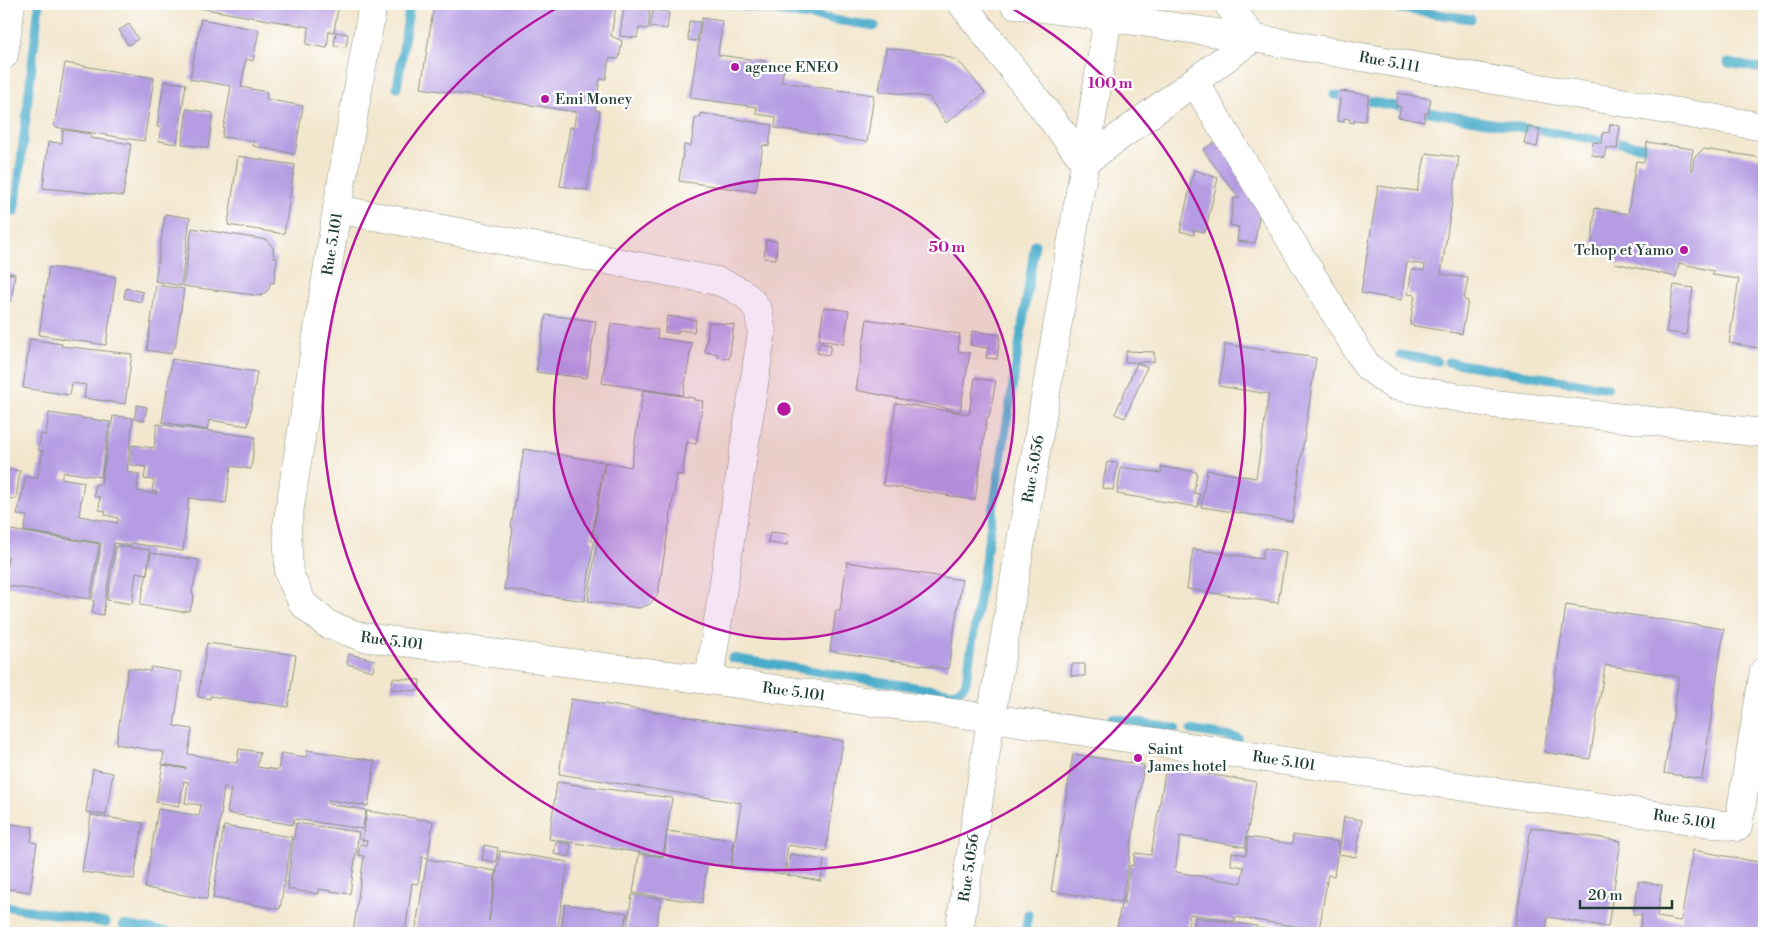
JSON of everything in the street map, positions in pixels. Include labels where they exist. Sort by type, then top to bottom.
[{"type":"street","points":[[4,55],[12,4]]},
{"type":"street","name":"Rue 5.101","points":[[373,4],[337,209],[287,526],[289,574],[303,604],[327,624],[362,637],[710,680],[991,718],[1738,828],[1764,671]]},
{"type":"street","points":[[962,4],[1086,162],[1253,38],[1228,4]]},
{"type":"street","name":"Rue 5.111","points":[[1014,4],[1109,11],[1764,127]]},
{"type":"street","name":"Rue 5.056","points":[[959,933],[991,718],[1086,162],[1109,11]]},
{"type":"street","points":[[1194,81],[1367,366],[1394,386],[1494,404],[1764,433]]},
{"type":"street","points":[[337,209],[717,281],[734,288],[747,297],[758,311],[762,331],[710,680]]},
{"type":"building","points":[[176,4],[310,4],[338,8],[334,32],[329,31],[327,48],[306,44],[309,27]]},
{"type":"building","name":"Emi Money","points":[[434,4],[596,4],[616,7],[611,36],[622,41],[619,59],[609,58],[606,79],[600,79],[595,110],[600,111],[587,190],[560,186],[570,127],[574,127],[576,112],[421,88]]},
{"type":"building","points":[[624,6],[650,10],[648,29],[639,28],[637,38],[620,36]]},
{"type":"building","points":[[653,10],[669,12],[667,29],[650,27]]},
{"type":"building","points":[[702,18],[722,21],[718,55],[765,61],[764,66],[784,69],[781,82],[874,95],[867,142],[775,128],[776,117],[756,114],[757,107],[690,98]]},
{"type":"building","points":[[201,19],[259,30],[253,61],[246,59],[241,87],[267,92],[266,99],[303,106],[295,154],[253,146],[254,141],[222,137],[231,86],[190,79]]},
{"type":"building","points":[[689,21],[700,22],[697,41],[688,40]]},
{"type":"building","points":[[129,24],[138,39],[128,45],[119,30]]},
{"type":"building","points":[[336,32],[348,34],[346,47],[334,46]]},
{"type":"building","points":[[886,48],[939,54],[956,60],[985,93],[946,123],[929,97],[879,91]]},
{"type":"building","points":[[65,63],[154,78],[144,141],[54,127]]},
{"type":"building","points":[[164,81],[186,84],[177,144],[159,141],[161,128],[157,127]]},
{"type":"building","points":[[1341,91],[1369,95],[1365,121],[1354,120],[1354,123],[1349,122],[1350,119],[1344,118],[1344,122],[1337,121]]},
{"type":"building","points":[[1398,93],[1431,99],[1428,114],[1425,113],[1424,122],[1398,117],[1401,107],[1396,106]]},
{"type":"building","points":[[187,109],[213,113],[208,148],[182,144]]},
{"type":"building","points":[[701,113],[772,125],[769,146],[763,145],[756,192],[679,181],[684,145],[691,146],[695,119],[701,117]]},
{"type":"building","points":[[1610,124],[1620,126],[1617,149],[1606,148],[1604,158],[1592,155],[1593,142],[1602,143],[1603,132],[1609,133]]},
{"type":"building","points":[[1528,127],[1540,129],[1537,147],[1524,144]]},
{"type":"building","points":[[63,130],[91,134],[90,138],[131,144],[123,196],[43,188],[48,142],[62,143]]},
{"type":"building","points":[[1217,140],[1256,193],[1248,199],[1261,202],[1255,243],[1237,241],[1239,227],[1230,225],[1234,198],[1239,198],[1203,150]]},
{"type":"building","name":"Tchop et Yamo","points":[[1647,142],[1693,149],[1690,168],[1692,171],[1694,158],[1703,149],[1764,158],[1764,312],[1759,348],[1729,343],[1739,279],[1712,275],[1713,271],[1679,263],[1676,277],[1615,263],[1616,258],[1592,242],[1595,208],[1628,214],[1636,161],[1644,162]]},
{"type":"building","points":[[1426,153],[1459,157],[1441,274],[1468,278],[1464,300],[1468,301],[1462,334],[1410,325],[1415,295],[1408,294],[1412,269],[1424,271],[1425,265],[1407,262],[1401,300],[1361,293],[1378,186],[1417,191]]},
{"type":"building","points":[[238,156],[295,165],[284,234],[228,225]]},
{"type":"building","points":[[1194,170],[1218,178],[1205,232],[1194,230],[1194,235],[1180,231]]},
{"type":"building","points":[[165,214],[190,218],[181,286],[155,281]]},
{"type":"building","points":[[192,228],[267,240],[273,248],[274,257],[277,258],[274,283],[270,283],[269,289],[261,296],[183,286]]},
{"type":"building","points":[[766,240],[777,241],[776,259],[764,258]]},
{"type":"building","points":[[49,267],[116,277],[106,345],[39,335]]},
{"type":"building","points":[[5,273],[15,274],[11,301],[4,299]]},
{"type":"building","points":[[156,285],[184,289],[175,348],[172,348],[171,354],[147,350]]},
{"type":"building","points":[[1674,285],[1693,288],[1686,335],[1666,332]]},
{"type":"building","points":[[126,288],[143,292],[141,302],[124,298]]},
{"type":"building","points":[[824,307],[849,311],[844,344],[819,340]]},
{"type":"building","points":[[546,315],[596,321],[587,378],[536,372]]},
{"type":"building","points":[[667,316],[696,320],[694,332],[678,330],[678,334],[665,332]]},
{"type":"building","points":[[867,319],[960,334],[958,351],[970,353],[960,411],[856,390]]},
{"type":"building","points":[[709,322],[734,325],[729,359],[718,357],[718,354],[705,352]]},
{"type":"building","points":[[611,323],[658,330],[657,338],[692,343],[683,395],[602,383]]},
{"type":"building","points":[[972,331],[1000,335],[997,359],[986,358],[988,348],[970,345]]},
{"type":"building","points":[[30,339],[62,344],[61,346],[132,354],[125,404],[84,398],[86,385],[72,383],[70,395],[23,388]]},
{"type":"building","points":[[820,343],[831,345],[829,355],[817,353]]},
{"type":"building","points":[[1225,344],[1316,358],[1292,521],[1201,507],[1207,470],[1256,478],[1269,394],[1219,386]]},
{"type":"building","points":[[1126,351],[1154,352],[1154,362],[1125,362]]},
{"type":"building","points":[[172,359],[257,372],[248,426],[209,420],[207,430],[162,422]]},
{"type":"building","points":[[1137,363],[1147,367],[1125,418],[1115,414]]},
{"type":"building","points":[[975,378],[996,381],[989,417],[987,417],[975,500],[883,485],[896,403],[969,414]]},
{"type":"building","points":[[643,390],[703,401],[696,444],[687,442],[682,475],[677,474],[658,594],[650,604],[639,608],[588,601],[598,535],[593,534],[605,462],[631,467]]},
{"type":"building","points":[[137,405],[147,407],[144,421],[134,419]]},
{"type":"building","points":[[49,413],[110,422],[101,477],[64,472],[61,478],[84,482],[79,516],[118,523],[118,518],[105,515],[106,511],[99,510],[100,497],[94,496],[95,484],[101,484],[113,416],[133,418],[127,472],[139,474],[137,491],[157,494],[157,492],[152,491],[154,480],[144,479],[146,467],[130,465],[132,445],[154,448],[157,424],[255,437],[251,469],[231,466],[226,503],[189,498],[183,551],[131,543],[131,546],[114,543],[103,615],[92,613],[94,601],[92,600],[101,543],[24,531],[27,516],[17,515],[26,476],[37,479],[43,451],[38,450],[41,434],[46,435]]},
{"type":"building","points":[[524,449],[604,462],[591,541],[594,541],[585,601],[504,589],[513,528],[511,527]]},
{"type":"building","points":[[1107,462],[1118,463],[1113,490],[1102,488]]},
{"type":"building","points":[[1121,467],[1161,473],[1162,467],[1197,472],[1194,493],[1200,494],[1198,507],[1117,494]]},
{"type":"building","points":[[4,469],[20,471],[16,499],[4,498]]},
{"type":"building","points":[[4,529],[99,544],[90,599],[4,585],[8,557],[4,556]]},
{"type":"building","points":[[770,532],[788,534],[787,545],[768,543]]},
{"type":"building","points":[[116,546],[150,550],[147,574],[136,572],[132,604],[107,600]]},
{"type":"building","points":[[1264,548],[1286,552],[1278,603],[1187,589],[1193,549],[1262,559]]},
{"type":"building","points":[[151,553],[199,560],[192,592],[194,597],[190,610],[183,612],[140,605]]},
{"type":"building","points":[[847,562],[962,580],[948,669],[830,651],[836,610],[840,611]]},
{"type":"building","points":[[1566,605],[1724,629],[1702,779],[1664,773],[1679,677],[1605,665],[1590,759],[1544,752]]},
{"type":"building","points":[[207,643],[296,655],[288,707],[210,696],[210,699],[198,697]]},
{"type":"building","points":[[349,654],[375,660],[373,671],[347,664]]},
{"type":"building","points":[[1072,664],[1085,664],[1085,676],[1071,676]]},
{"type":"building","points":[[151,667],[182,672],[174,726],[192,729],[188,754],[237,763],[239,749],[260,752],[257,767],[278,770],[281,753],[306,757],[307,750],[375,761],[368,806],[329,800],[328,804],[366,810],[363,829],[294,819],[293,825],[227,813],[231,788],[224,787],[207,899],[145,888],[158,809],[199,816],[201,805],[185,803],[188,782],[184,781],[179,806],[156,802],[163,765],[187,768],[162,764],[164,752],[116,744],[128,668],[150,671]]},
{"type":"building","points":[[393,678],[420,680],[419,691],[391,689]]},
{"type":"building","points":[[571,699],[843,741],[826,851],[788,845],[784,874],[731,867],[741,803],[559,774]]},
{"type":"building","points":[[1073,754],[1144,765],[1122,902],[1051,891]]},
{"type":"building","points":[[1166,767],[1256,782],[1245,847],[1180,836],[1175,872],[1241,883],[1244,867],[1231,865],[1232,852],[1246,855],[1248,837],[1292,844],[1293,835],[1339,842],[1334,876],[1328,875],[1319,930],[1235,917],[1235,921],[1190,914],[1187,933],[1125,933],[1125,930],[1117,928],[1121,904],[1124,904],[1130,865],[1133,866],[1135,853],[1151,855]]},
{"type":"building","points":[[93,769],[113,773],[106,815],[86,812]]},
{"type":"building","points":[[557,782],[672,798],[663,856],[549,839]]},
{"type":"building","points":[[367,811],[433,821],[428,858],[422,857],[418,884],[412,883],[405,933],[353,933],[364,856],[358,855],[360,844],[366,845],[367,841],[362,840]]},
{"type":"building","points":[[91,815],[143,823],[134,879],[82,872]]},
{"type":"building","points":[[1344,817],[1362,820],[1356,857],[1339,854]]},
{"type":"building","points":[[4,823],[33,827],[31,842],[37,843],[30,892],[4,888]]},
{"type":"building","points":[[296,823],[359,832],[350,894],[319,889],[319,894],[288,889],[289,884],[287,884]]},
{"type":"building","points":[[224,826],[292,837],[280,909],[213,898]]},
{"type":"building","points":[[1531,827],[1621,841],[1608,927],[1548,917],[1546,931],[1544,930],[1543,933],[1514,933]]},
{"type":"building","points":[[667,831],[734,840],[731,866],[707,863],[702,903],[633,893],[639,854],[664,857]]},
{"type":"building","points":[[556,842],[571,844],[569,857],[554,854]]},
{"type":"building","points":[[484,845],[498,848],[496,862],[482,860]]},
{"type":"building","points":[[1693,850],[1764,863],[1764,933],[1639,933],[1642,915],[1633,914],[1639,881],[1662,885],[1657,917],[1681,921]]},
{"type":"building","points":[[500,851],[568,862],[557,933],[415,933],[427,859],[496,871],[489,921]]},
{"type":"building","points":[[790,854],[824,860],[821,881],[786,875]]},
{"type":"building","points":[[632,895],[661,899],[655,933],[626,933]]},
{"type":"building","points":[[565,904],[627,913],[623,933],[560,933]]},
{"type":"building","points":[[1195,917],[1257,926],[1256,933],[1193,933]]},
{"type":"building","points":[[1259,928],[1286,932],[1286,933],[1258,933]]},
{"type":"waterway","points":[[15,212],[39,4]]},
{"type":"waterway","points":[[397,88],[410,4]]},
{"type":"waterway","points":[[729,4],[875,26]]},
{"type":"waterway","points":[[1367,4],[1471,19]]},
{"type":"waterway","points":[[1728,63],[1764,69]]},
{"type":"waterway","points":[[1334,95],[1479,121],[1657,149]]},
{"type":"waterway","points":[[732,658],[953,693],[961,689],[966,682],[1035,244]]},
{"type":"waterway","points":[[1400,355],[1437,361]]},
{"type":"waterway","points":[[1448,362],[1608,388]]},
{"type":"waterway","points":[[1112,718],[1176,728]]},
{"type":"waterway","points":[[1191,730],[1238,738]]},
{"type":"waterway","points":[[4,906],[106,923]]},
{"type":"waterway","points":[[1025,933],[1028,914]]},
{"type":"waterway","points":[[123,925],[172,933]]},
{"type":"place","name":"agence ENEO","points":[[735,67]]},
{"type":"place","name":"Emi Money","points":[[545,99]]},
{"type":"place","name":"Tchop et Yamo","points":[[1684,250]]},
{"type":"place","name":"Saint James hotel","points":[[1138,758]]}]
